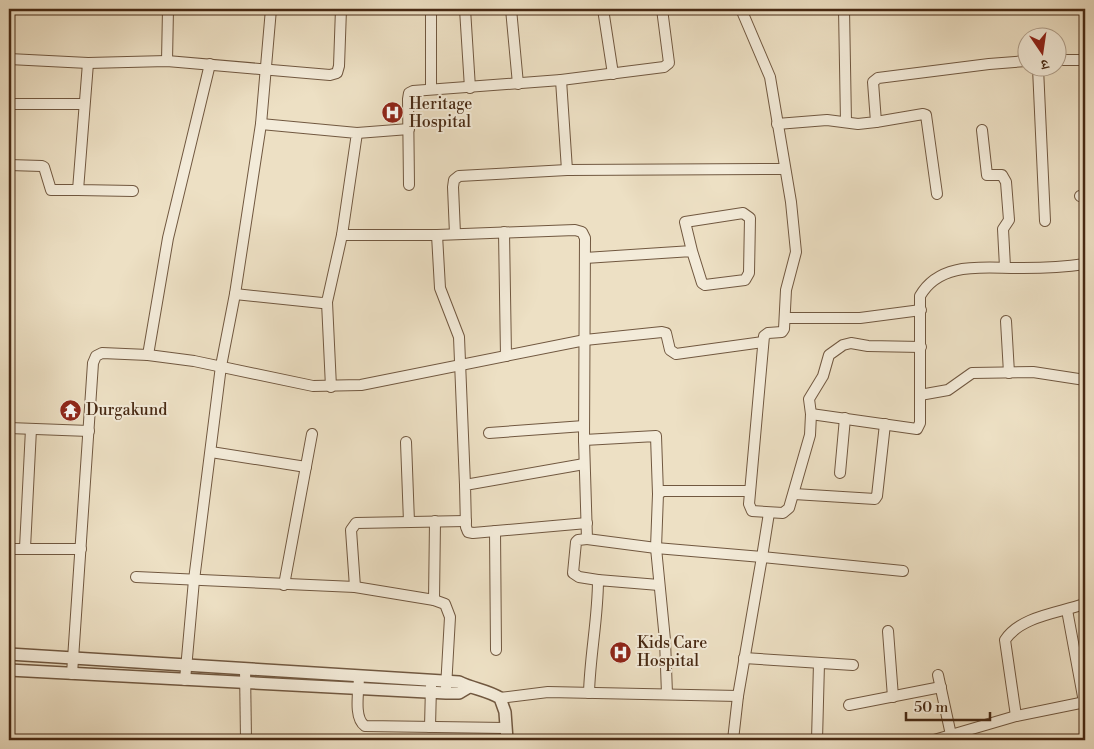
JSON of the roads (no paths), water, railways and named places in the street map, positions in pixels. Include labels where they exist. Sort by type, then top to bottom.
[{"type":"street","points":[[168,9],[168,62]]},
{"type":"street","points":[[185,680],[194,580],[221,366],[235,294],[261,124],[271,9]]},
{"type":"street","points":[[9,60],[88,63],[168,62],[265,68],[330,75],[336,73],[339,66],[341,9]]},
{"type":"street","points":[[431,9],[432,89]]},
{"type":"street","points":[[465,9],[470,88]]},
{"type":"street","points":[[511,9],[518,84]]},
{"type":"street","points":[[603,9],[613,74]]},
{"type":"street","points":[[409,185],[409,93],[432,89],[470,88],[561,80],[664,67],[669,63],[662,9]]},
{"type":"street","points":[[741,9],[770,78],[791,202],[796,252],[786,290],[785,326],[782,332],[765,334],[763,342],[749,504],[752,511],[769,513],[787,512],[810,436],[811,414],[809,399],[822,376],[829,355],[834,350],[851,343],[868,346],[921,346]]},
{"type":"street","points":[[844,9],[846,122]]},
{"type":"street","points":[[1066,60],[1085,60]]},
{"type":"street","points":[[876,122],[873,82],[878,78],[1016,62]]},
{"type":"street","points":[[78,190],[88,63]]},
{"type":"street","points":[[148,355],[168,238],[210,64]]},
{"type":"street","points":[[1038,78],[1045,221]]},
{"type":"street","points":[[561,80],[567,170]]},
{"type":"street","points":[[9,104],[84,104]]},
{"type":"street","points":[[778,124],[827,120],[858,124],[926,115],[937,194]]},
{"type":"street","points":[[261,124],[357,133],[408,129]]},
{"type":"street","points":[[982,130],[987,175],[1002,175],[1006,182],[1009,220],[1003,229],[1005,267]]},
{"type":"street","points":[[331,387],[327,302],[342,235],[357,133]]},
{"type":"street","points":[[9,165],[44,167],[50,190],[133,191]]},
{"type":"street","points":[[455,234],[453,187],[454,180],[459,176],[567,170],[784,169]]},
{"type":"street","points":[[743,213],[750,218],[749,273],[745,280],[705,285],[702,282],[692,251],[685,222],[743,213]]},
{"type":"street","points":[[342,235],[437,235],[575,230],[582,232],[585,238],[584,464],[587,539]]},
{"type":"street","points":[[504,232],[506,356]]},
{"type":"street","points":[[437,235],[440,288],[447,309],[458,331],[468,532],[587,523]]},
{"type":"street","points":[[585,258],[692,251]]},
{"type":"street","points":[[811,414],[917,429],[920,423],[920,296],[925,287],[945,275],[974,267],[1020,268],[1085,264]]},
{"type":"street","points":[[235,294],[327,302]]},
{"type":"street","points":[[785,318],[860,318],[921,310]]},
{"type":"street","points":[[1006,321],[1009,373]]},
{"type":"street","points":[[72,674],[93,363],[96,356],[102,353],[148,355],[221,366],[299,384],[331,387],[361,385],[585,340],[666,332],[670,350],[676,354],[763,342]]},
{"type":"street","points":[[920,395],[948,390],[972,373],[1048,373],[1085,380]]},
{"type":"street","points":[[840,473],[846,418]]},
{"type":"street","points":[[794,494],[875,499],[877,496],[885,424]]},
{"type":"street","points":[[489,433],[584,426]]},
{"type":"street","points":[[9,428],[89,431]]},
{"type":"street","points":[[25,548],[31,429]]},
{"type":"street","points":[[284,585],[312,434]]},
{"type":"street","points":[[584,440],[656,436],[658,494],[656,548],[667,694]]},
{"type":"street","points":[[406,442],[409,522]]},
{"type":"street","points":[[211,452],[306,467]]},
{"type":"street","points":[[465,486],[584,464]]},
{"type":"street","points":[[658,494],[663,491],[750,491]]},
{"type":"street","points":[[733,740],[744,658],[769,513]]},
{"type":"street","points":[[355,587],[351,530],[356,523],[466,521]]},
{"type":"street","points":[[434,600],[436,522]]},
{"type":"street","points":[[495,531],[496,650]]},
{"type":"street","points":[[659,585],[579,577],[573,573],[576,542],[587,539],[656,548],[903,571]]},
{"type":"street","points":[[9,549],[81,549]]},
{"type":"street","points":[[136,577],[355,587],[434,600],[445,604],[450,617],[446,693]]},
{"type":"street","points":[[589,693],[590,662],[598,613],[598,580]]},
{"type":"street","points":[[1016,716],[1006,640],[1030,621],[1067,610],[1085,601]]},
{"type":"street","points":[[934,740],[1016,716],[1084,702],[1067,610]]},
{"type":"street","points":[[888,631],[893,697]]},
{"type":"street","points":[[9,654],[459,682],[469,687],[487,690],[500,698],[548,692],[738,696]]},
{"type":"street","points":[[744,658],[853,665]]},
{"type":"street","points":[[817,740],[819,663]]},
{"type":"street","points":[[245,669],[246,740]]},
{"type":"street","points":[[9,670],[430,693],[459,693],[469,687]]},
{"type":"street","points":[[938,675],[950,736]]},
{"type":"street","points":[[359,676],[358,717],[365,726],[506,728]]},
{"type":"street","points":[[430,727],[431,680]]},
{"type":"street","points":[[848,705],[941,687]]},
{"type":"street","points":[[500,698],[505,712],[507,740]]},
{"type":"place","name":"Heritage Hospital","points":[[393,113]]},
{"type":"place","name":"Durgakund","points":[[70,410]]},
{"type":"place","name":"Kids Care Hospital","points":[[621,652]]}]
